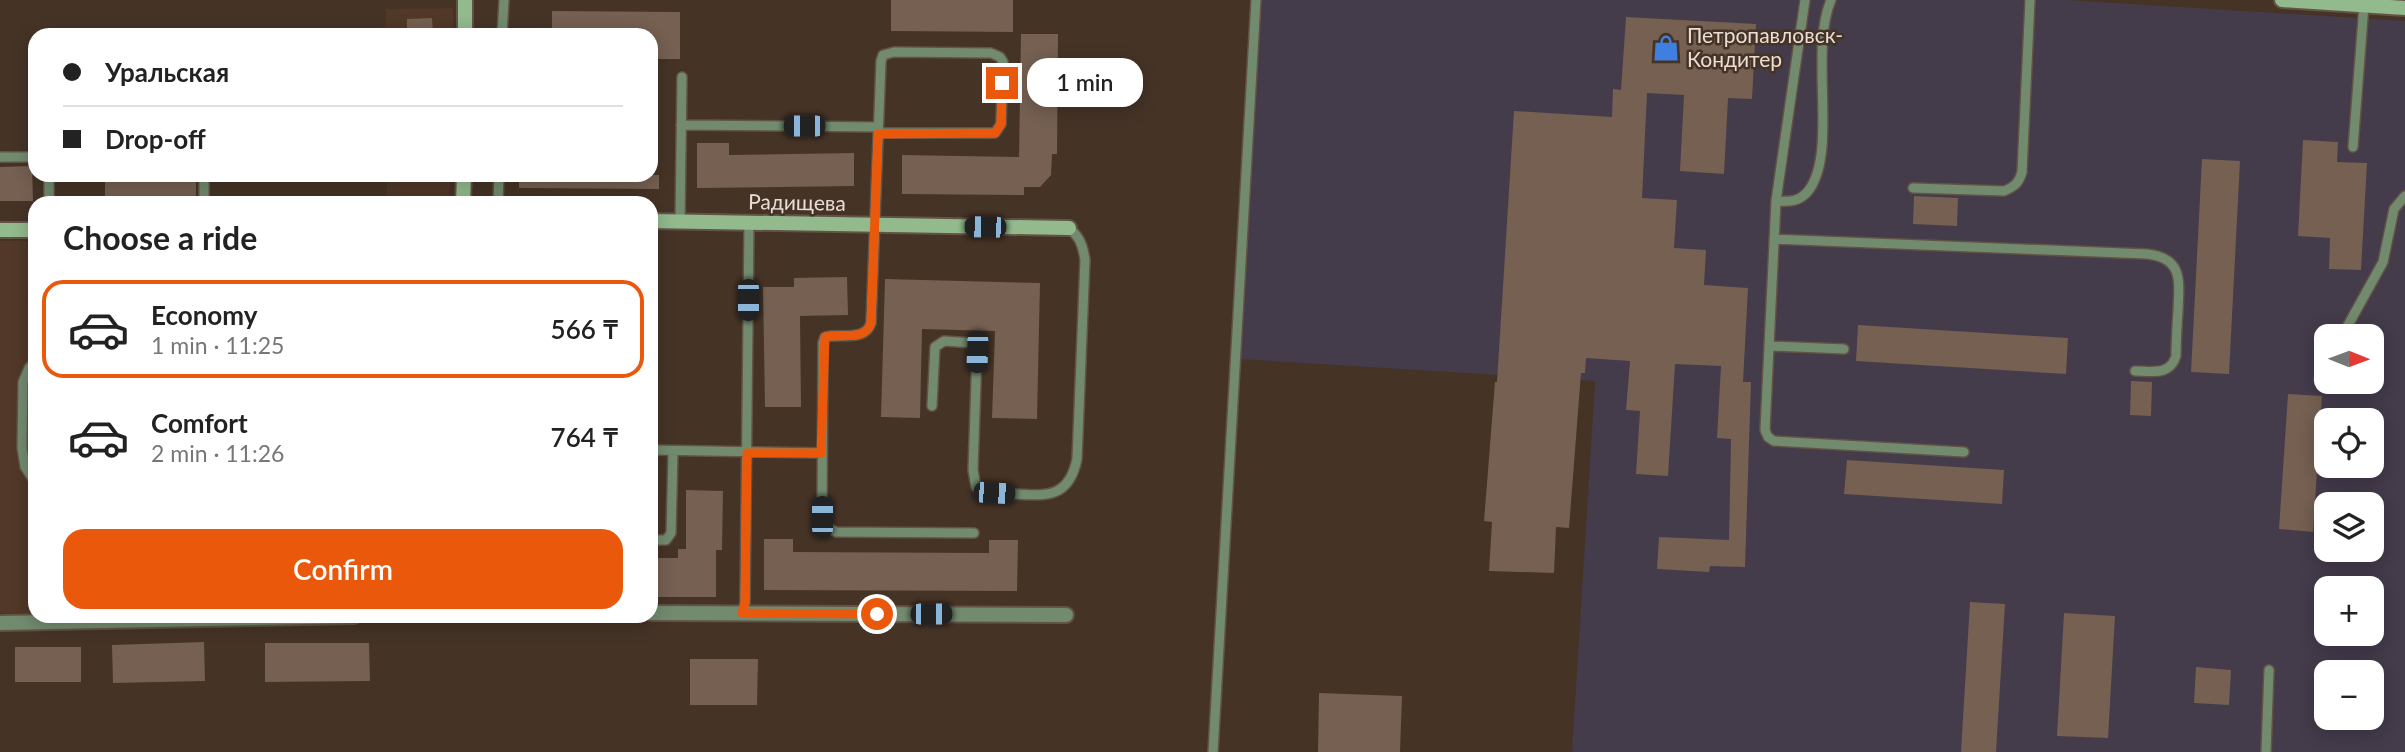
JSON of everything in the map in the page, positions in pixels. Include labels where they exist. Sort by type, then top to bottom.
[{"type":"street","points":[[465,0],[465,28]]},
{"type":"street","points":[[2282,0],[2405,8]]},
{"type":"street","name":"Радищева","points":[[658,221],[1069,228]]},
{"type":"street","points":[[0,230],[28,230]]},
{"type":"street","points":[[658,613],[1066,615]]},
{"type":"street","points":[[0,623],[28,621]]},
{"type":"lane","points":[[502,28],[504,0]]},
{"type":"lane","points":[[1213,752],[1256,0]]},
{"type":"lane","points":[[1805,0],[1776,201],[1765,430],[1768,437],[1774,441],[1964,452]]},
{"type":"lane","points":[[1776,201],[1794,202],[1808,191],[1818,171],[1822,130],[1821,64],[1825,13],[1831,0]]},
{"type":"lane","points":[[1913,188],[2004,191],[2016,185],[2020,179],[2031,0]]},
{"type":"lane","points":[[2353,148],[2364,5]]},
{"type":"lane","points":[[681,125],[878,130],[995,133],[1001,124],[1003,62],[1000,57],[991,53],[894,52],[883,55],[880,66],[878,130],[874,225],[871,323],[869,330],[862,335],[825,337],[823,343],[822,517],[832,531],[974,533]]},
{"type":"lane","points":[[680,222],[681,77]]},
{"type":"lane","points":[[0,157],[28,157]]},
{"type":"lane","points":[[2349,324],[2383,262],[2394,209],[2405,196]]},
{"type":"lane","points":[[742,613],[745,603],[749,224]]},
{"type":"lane","points":[[932,406],[935,347],[944,341],[973,343],[977,352],[973,470],[976,487],[994,493],[1047,496],[1062,489],[1069,481],[1077,460],[1085,260],[1078,236],[1069,228]]},
{"type":"lane","points":[[1774,239],[2147,254],[2166,258],[2175,268],[2179,281],[2176,356],[2171,367],[2165,370],[2135,372]]},
{"type":"lane","points":[[1769,346],[1844,349]]},
{"type":"lane","points":[[28,370],[23,382],[22,448],[24,467],[28,472]]},
{"type":"lane","points":[[658,450],[821,453]]},
{"type":"lane","points":[[658,540],[666,540],[671,533],[673,451]]},
{"type":"lane","points":[[2266,752],[2269,670]]},
{"type":"shaded area","points":[[1252,0],[2067,0],[2405,21],[2405,752],[1572,752],[1595,381],[1239,359]]},
{"type":"shaded area","points":[[453,8],[453,28],[386,28],[386,9]]},
{"type":"shaded area","points":[[387,182],[450,182],[449,196],[387,196]]},
{"type":"shaded area","points":[[0,241],[28,241],[28,613],[0,613]]},
{"type":"building","points":[[891,0],[1013,0],[1013,32],[891,31]]},
{"type":"building","points":[[552,11],[680,12],[680,59],[658,59],[658,28],[552,28]]},
{"type":"building","points":[[1626,17],[1756,24],[1752,99],[1728,98],[1724,174],[1680,171],[1684,95],[1647,93],[1642,198],[1677,200],[1674,248],[1706,250],[1704,285],[1748,288],[1743,382],[1751,382],[1745,567],[1710,566],[1709,572],[1657,569],[1659,537],[1729,540],[1731,439],[1717,438],[1721,366],[1675,364],[1668,476],[1636,474],[1640,411],[1626,410],[1630,361],[1586,358],[1585,373],[1581,373],[1569,528],[1556,527],[1554,573],[1489,571],[1492,522],[1484,521],[1497,382],[1514,111],[1612,117],[1613,89],[1621,90]]},
{"type":"building","points":[[432,18],[433,28],[407,28],[407,19]]},
{"type":"building","points":[[1021,34],[1058,34],[1057,154],[1052,154],[1051,175],[1040,187],[1024,187],[1024,195],[902,194],[902,155],[1019,157]]},
{"type":"building","points":[[2303,140],[2338,142],[2337,162],[2367,163],[2361,270],[2329,269],[2330,238],[2298,236]]},
{"type":"building","points":[[697,143],[729,143],[729,155],[854,153],[854,186],[697,188]]},
{"type":"building","points":[[2202,159],[2240,161],[2229,374],[2191,372]]},
{"type":"building","points":[[28,166],[28,182],[32,182],[33,196],[28,196],[28,201],[0,201],[0,167]]},
{"type":"building","points":[[659,175],[659,189],[519,188],[519,182],[658,182]]},
{"type":"building","points":[[105,182],[196,182],[196,196],[105,196]]},
{"type":"building","points":[[1914,196],[1958,198],[1957,226],[1913,224]]},
{"type":"building","points":[[847,277],[848,315],[800,316],[801,407],[765,407],[763,287],[794,287],[794,278]]},
{"type":"building","points":[[885,279],[1040,283],[1037,419],[992,418],[995,331],[922,329],[920,418],[881,417]]},
{"type":"building","points":[[1858,325],[2068,338],[2066,374],[1856,361]]},
{"type":"building","points":[[2131,381],[2152,382],[2151,416],[2130,415]]},
{"type":"building","points":[[2288,394],[2322,396],[2321,408],[2314,408],[2314,478],[2317,478],[2313,532],[2279,529]]},
{"type":"building","points":[[1847,460],[2004,470],[2002,504],[1844,494]]},
{"type":"building","points":[[686,490],[723,491],[722,550],[716,550],[716,597],[658,597],[658,558],[678,558],[678,549],[686,549]]},
{"type":"building","points":[[764,539],[793,539],[793,552],[989,553],[989,540],[1018,540],[1017,591],[764,590]]},
{"type":"building","points":[[1970,602],[2005,604],[1996,752],[1961,752]]},
{"type":"building","points":[[2064,613],[2115,616],[2108,738],[2057,736]]},
{"type":"building","points":[[204,642],[205,681],[113,683],[112,645]]},
{"type":"building","points":[[265,643],[369,643],[370,681],[265,682]]},
{"type":"building","points":[[15,647],[81,647],[81,682],[15,682]]},
{"type":"building","points":[[690,659],[758,659],[757,705],[690,705]]},
{"type":"building","points":[[2196,667],[2231,670],[2229,705],[2194,703]]},
{"type":"building","points":[[1319,693],[1402,696],[1400,752],[1318,752]]},
{"type":"place","name":"Петропавловск- Кондитер","points":[[1666,48]]},
{"type":"route","points":[[877,614],[742,613],[745,603],[747,453],[821,453],[825,337],[862,335],[869,330],[871,323],[878,134],[991,135],[1001,124],[1002,83]]}]
